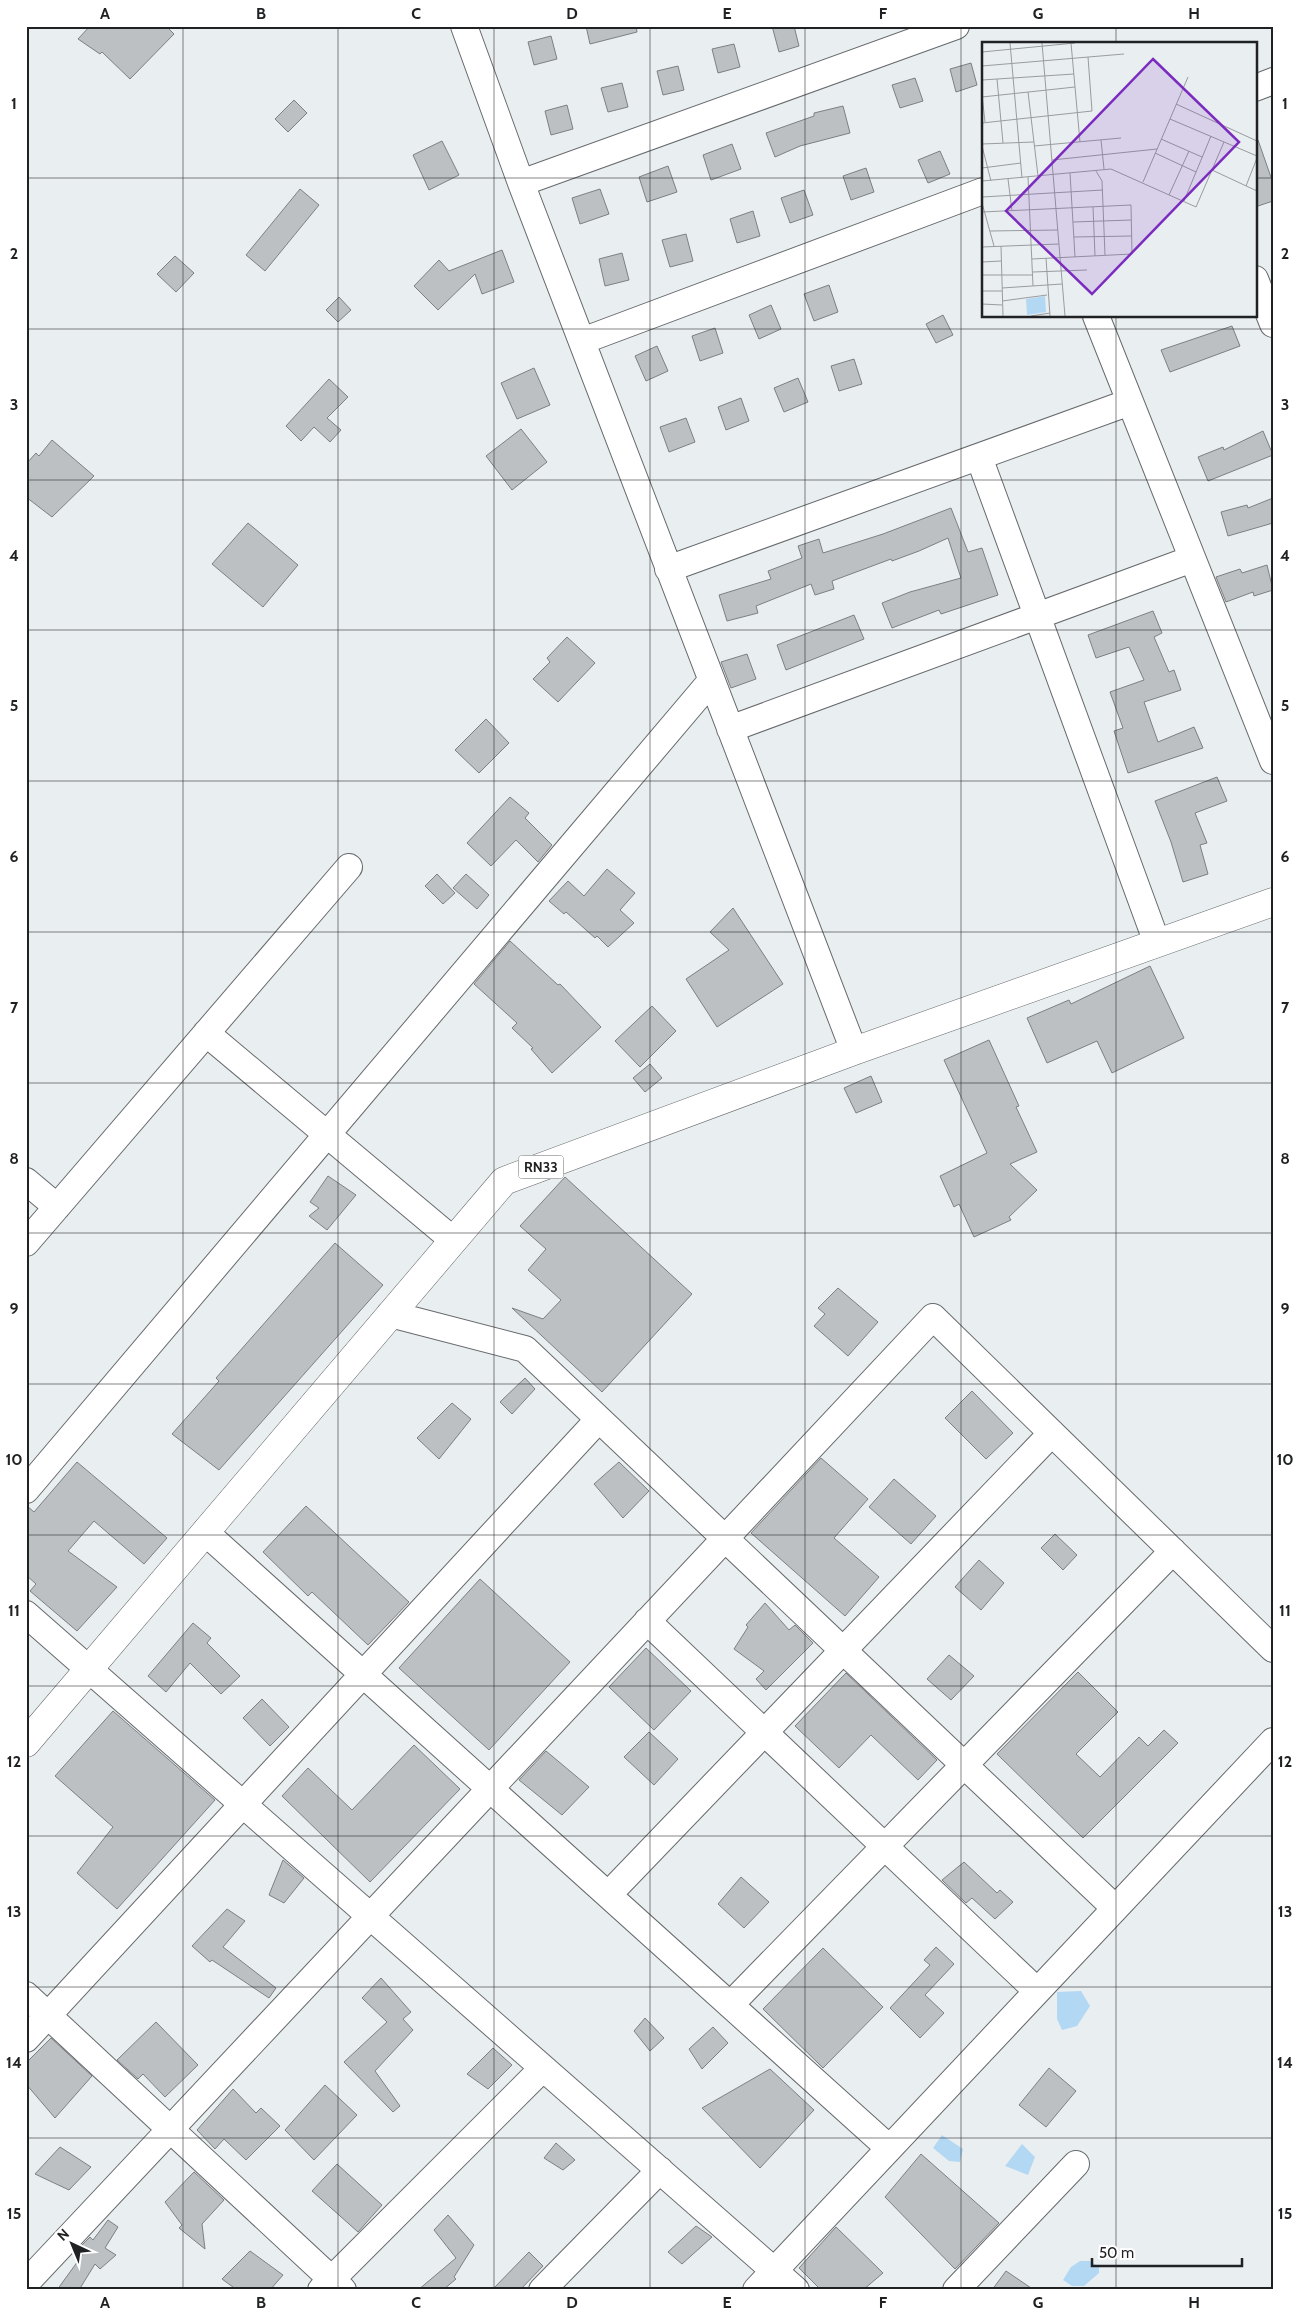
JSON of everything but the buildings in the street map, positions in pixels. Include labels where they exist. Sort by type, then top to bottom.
[{"type":"main road","name":"RN33","points":[[26,1743],[504,1181],[854,1051],[1273,902]]},
{"type":"street","points":[[464,26],[521,183],[854,1051]]},
{"type":"street","points":[[521,183],[956,26]]},
{"type":"street","points":[[1256,88],[1273,82]]},
{"type":"street","points":[[582,341],[982,191]]},
{"type":"street","points":[[1256,282],[1273,324]]},
{"type":"street","points":[[1097,318],[1273,761]]},
{"type":"street","points":[[668,569],[1130,402]]},
{"type":"street","points":[[979,457],[1157,943]]},
{"type":"street","points":[[730,729],[1192,559]]},
{"type":"street","points":[[26,1490],[711,681]]},
{"type":"street","points":[[26,1243],[349,867]]},
{"type":"street","points":[[206,1033],[453,1240]]},
{"type":"street","points":[[26,1180],[57,1207]]},
{"type":"street","points":[[390,1314],[525,1348],[1116,1908]]},
{"type":"street","points":[[31,2268],[170,2129],[933,1317],[1273,1649]]},
{"type":"street","points":[[26,2039],[599,1419]]},
{"type":"street","points":[[608,1894],[1052,1433]]},
{"type":"street","points":[[205,1532],[889,2148]]},
{"type":"street","points":[[730,2005],[1173,1551]]},
{"type":"street","points":[[26,1614],[796,2290]]},
{"type":"street","points":[[647,1621],[1037,1991]]},
{"type":"street","points":[[756,2290],[1273,1741]]},
{"type":"street","points":[[26,1995],[170,2129],[332,2286],[543,2068]]},
{"type":"street","points":[[956,2290],[1076,2164]]},
{"type":"street","points":[[542,2290],[660,2170]]},
{"type":"shaded area","points":[[1081,1991],[1090,2006],[1077,2026],[1062,2030],[1057,2019],[1057,1992]]},
{"type":"shaded area","points":[[942,2135],[963,2149],[960,2162],[949,2161],[933,2148]]},
{"type":"shaded area","points":[[1022,2144],[1035,2157],[1028,2175],[1005,2166]]},
{"type":"shaded area","points":[[1080,2261],[1090,2261],[1099,2267],[1099,2273],[1084,2286],[1072,2286],[1063,2280],[1071,2267]]}]
